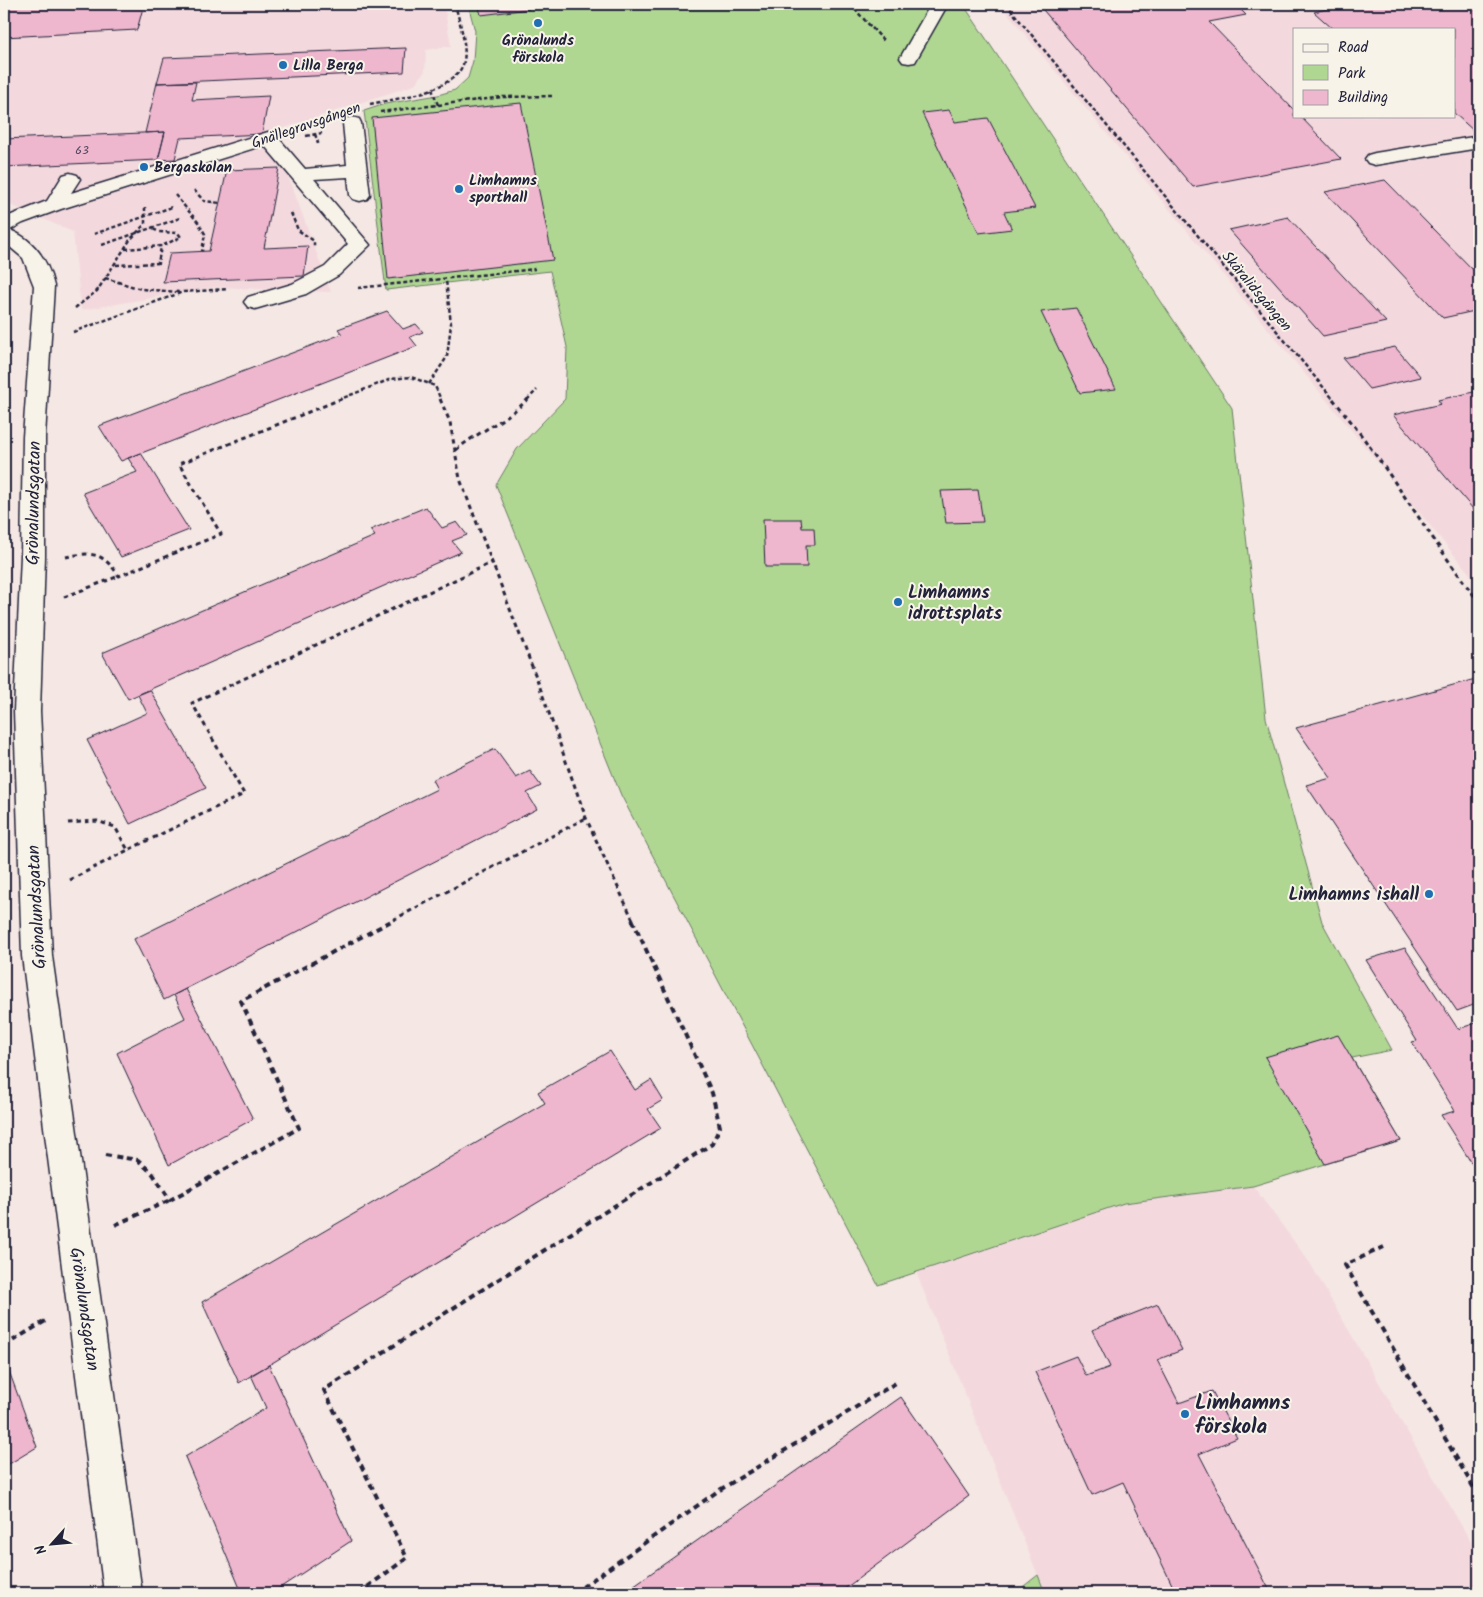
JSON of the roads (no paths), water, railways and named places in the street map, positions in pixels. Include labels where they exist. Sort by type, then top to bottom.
[{"type":"street","points":[[909,58],[939,4]]},
{"type":"street","points":[[352,123],[360,195]]},
{"type":"street","name":"Gnällegravsgången","points":[[4,226],[16,219],[54,205],[153,174],[270,141],[293,169]]},
{"type":"street","points":[[1375,159],[1479,142]]},
{"type":"street","points":[[293,169],[358,170]]},
{"type":"street","points":[[255,302],[299,289],[332,271],[360,245],[293,169]]},
{"type":"street","points":[[54,205],[70,179]]},
{"type":"street","name":"Grönalundsgatan","points":[[4,235],[23,244],[41,270],[44,286],[34,436],[33,556],[28,638],[27,721],[38,956],[123,1593]]},
{"type":"place","name":"Grönalunds förskola","points":[[538,23]]},
{"type":"place","name":"Lilla Berga","points":[[283,65]]},
{"type":"place","name":"Bergaskolan","points":[[144,167]]},
{"type":"place","name":"Limhamns sporthall","points":[[459,189]]},
{"type":"place","name":"Limhamns idrottsplats","points":[[898,602]]},
{"type":"place","name":"Limhamns ishall","points":[[1429,894]]},
{"type":"place","name":"Limhamns förskola","points":[[1185,1414]]}]
